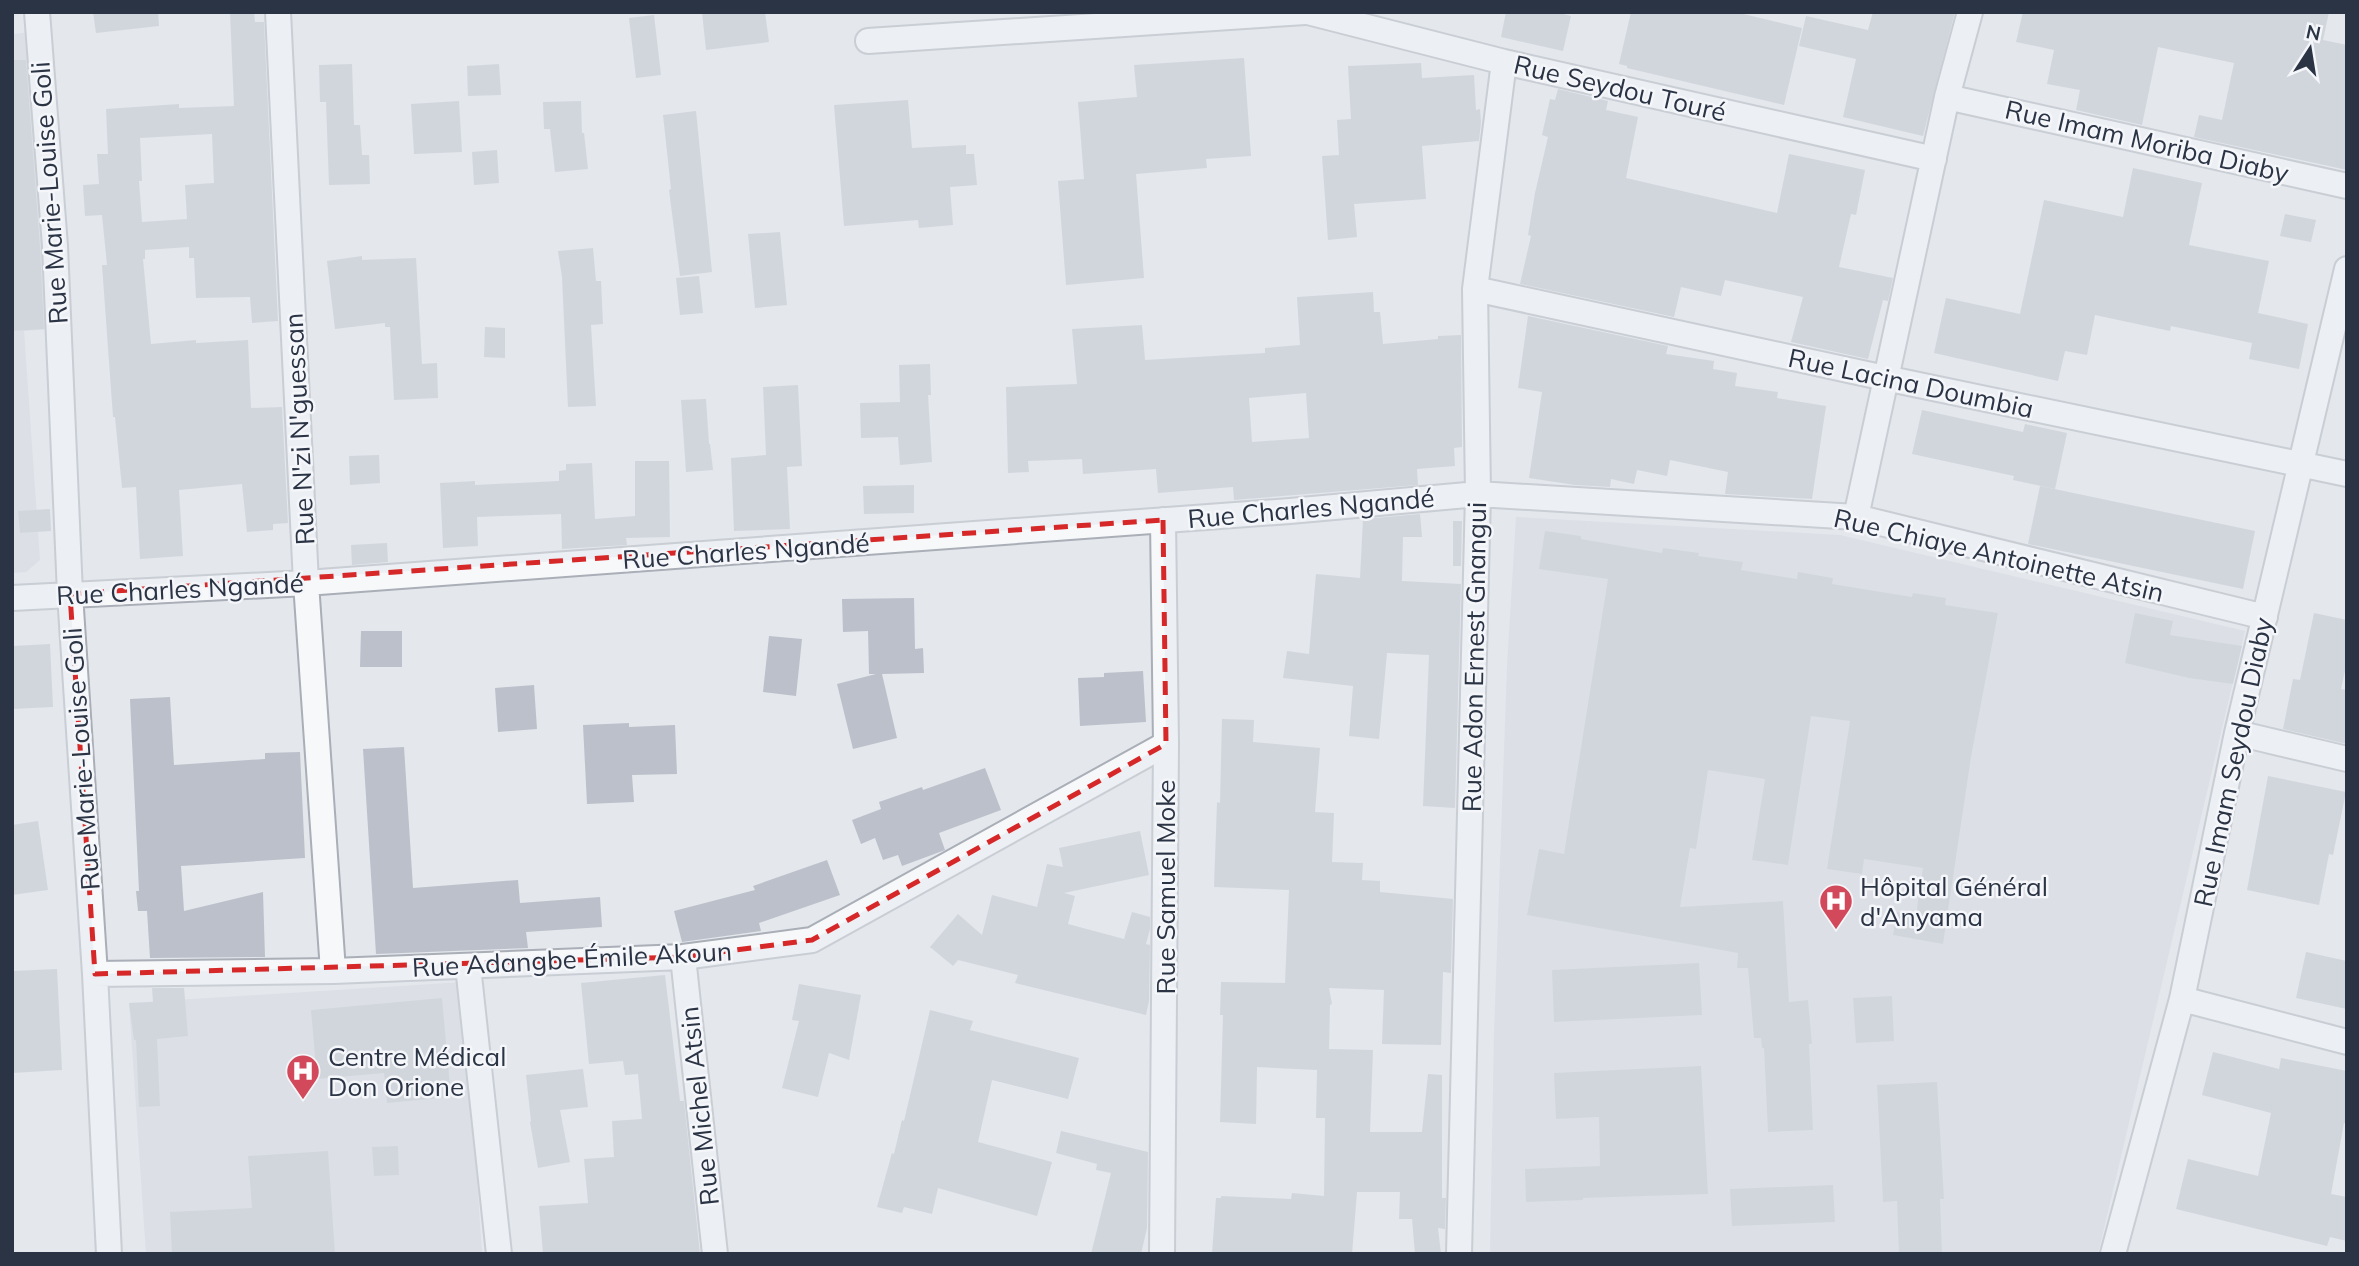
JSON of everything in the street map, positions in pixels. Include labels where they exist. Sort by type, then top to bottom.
[{"type":"street","name":"Rue Marie-Louise Goli","points":[[37,12],[55,246],[70,594],[95,974],[109,1254]]},
{"type":"street","name":"Rue N'zi N'guessan","points":[[278,12],[306,583],[332,971]]},
{"type":"street","name":"Rue Seydou Touré","points":[[868,41],[1306,12],[1504,62],[1934,159]]},
{"type":"street","points":[[1856,517],[1947,97],[1970,12]]},
{"type":"street","name":"Rue Adon Ernest Gnangui","points":[[1459,1254],[1478,494],[1475,289],[1504,62]]},
{"type":"street","name":"Rue Imam Moriba Diaby","points":[[1947,97],[2347,186]]},
{"type":"street","name":"Rue Imam Seydou Diaby","points":[[2113,1254],[2182,999],[2237,733],[2347,269]]},
{"type":"street","name":"Rue Lacina Doumbia","points":[[1475,289],[2347,474]]},
{"type":"street","name":"Rue Charles Ngandé","points":[[12,598],[306,583],[1290,512],[1478,494]]},
{"type":"street","name":"Rue Chiaye Antoinette Atsin","points":[[1478,494],[1856,517],[2265,617]]},
{"type":"street","name":"Rue Samuel Moke","points":[[1162,1254],[1166,744],[1163,520]]},
{"type":"street","points":[[2237,733],[2347,758]]},
{"type":"street","name":"Rue Adangbe Émile Akoun","points":[[95,974],[332,971],[682,957],[812,940],[1166,744]]},
{"type":"street","name":"Rue Michel Atsin","points":[[682,957],[715,1254]]},
{"type":"street","points":[[468,966],[499,1254]]},
{"type":"street","points":[[2182,999],[2347,1042]]},
{"type":"highlighted area","points":[[1163,520],[1166,744],[812,940],[683,957],[95,974],[70,594]]},
{"type":"shaded area","points":[[34,32],[53,329],[24,331],[40,560],[26,572],[12,573],[12,34]]},
{"type":"shaded area","name":"Hôpital Général d'Anyama","points":[[1516,517],[1840,535],[2245,631],[2098,1254],[1490,1254],[1494,1033],[1507,666]]},
{"type":"shaded area","name":"Centre Médical Don Orione","points":[[464,982],[482,1254],[146,1254],[129,1003]]},
{"type":"building","points":[[93,12],[158,12],[159,26],[96,33]]},
{"type":"building","points":[[230,12],[254,12],[255,22],[264,22],[278,321],[252,323],[250,297],[196,298],[194,258],[189,258],[189,247],[145,250],[143,259],[151,344],[196,340],[196,343],[248,340],[251,408],[282,407],[288,523],[273,524],[273,530],[247,532],[242,484],[179,490],[183,556],[140,559],[136,487],[122,488],[113,417],[102,265],[107,265],[102,215],[85,216],[83,185],[99,184],[97,154],[108,154],[106,109],[179,104],[179,108],[234,106]],"holes":[[[212,134],[214,183],[185,185],[187,219],[142,222],[140,138]]]},
{"type":"building","points":[[702,12],[765,12],[769,42],[706,50]]},
{"type":"building","points":[[1506,12],[1556,12],[1571,16],[1563,51],[1501,37]]},
{"type":"building","points":[[1631,12],[1735,12],[1802,28],[1784,105],[1619,64]]},
{"type":"building","points":[[1873,12],[1955,12],[1923,136],[1843,117],[1856,59],[1799,46],[1806,16],[1868,30]]},
{"type":"building","points":[[2023,12],[2329,12],[2323,40],[2347,45],[2347,170],[2194,137],[2199,115],[2222,120],[2234,63],[2158,47],[2142,125],[2076,110],[2080,90],[2047,84],[2054,50],[2016,42]]},
{"type":"building","points":[[654,15],[661,75],[636,78],[629,18]]},
{"type":"building","points":[[1244,58],[1251,156],[1206,159],[1207,168],[1136,174],[1144,278],[1066,285],[1058,181],[1084,179],[1078,102],[1137,97],[1134,65]]},
{"type":"building","points":[[12,60],[26,60],[44,329],[12,331]]},
{"type":"building","points":[[1421,63],[1422,78],[1474,75],[1476,110],[1480,109],[1481,122],[1479,141],[1422,146],[1426,199],[1354,204],[1357,237],[1328,240],[1322,156],[1339,155],[1337,120],[1351,119],[1348,66]]},
{"type":"building","points":[[352,64],[354,125],[360,125],[362,155],[369,155],[370,184],[329,185],[326,102],[320,102],[319,65]]},
{"type":"building","points":[[499,64],[501,95],[468,96],[467,66]]},
{"type":"building","points":[[1558,89],[1608,101],[1606,110],[1638,117],[1626,178],[1777,213],[1789,154],[1865,170],[1856,215],[1851,214],[1839,267],[1893,278],[1888,301],[1883,300],[1868,359],[1791,342],[1803,297],[1725,280],[1721,296],[1681,287],[1674,317],[1520,284],[1531,236],[1528,235],[1535,193],[1548,137],[1542,135],[1550,99],[1555,100]]},
{"type":"building","points":[[908,100],[912,148],[966,145],[966,154],[974,154],[977,185],[950,187],[953,225],[919,228],[918,220],[844,226],[834,105]]},
{"type":"building","points":[[459,101],[462,152],[414,154],[411,104]]},
{"type":"building","points":[[581,101],[582,133],[588,169],[555,172],[550,129],[544,129],[543,102]]},
{"type":"building","points":[[696,111],[712,272],[680,276],[663,115]]},
{"type":"building","points":[[497,150],[499,183],[474,185],[472,152]]},
{"type":"building","points":[[2133,168],[2202,183],[2189,245],[2269,261],[2258,313],[2308,324],[2299,369],[2249,359],[2252,343],[2171,326],[2170,331],[2095,315],[2087,355],[2065,351],[2058,381],[1934,353],[1946,298],[2020,314],[2044,200],[2123,217]]},
{"type":"building","points":[[2285,214],[2316,220],[2311,242],[2280,236]]},
{"type":"building","points":[[780,232],[787,305],[755,308],[748,234]]},
{"type":"building","points":[[593,248],[596,281],[601,281],[603,324],[591,325],[596,406],[568,407],[562,277],[558,251]]},
{"type":"building","points":[[362,256],[362,260],[416,258],[422,364],[437,363],[438,398],[394,400],[390,327],[385,327],[385,323],[335,329],[327,261]]},
{"type":"building","points":[[699,276],[703,313],[680,315],[676,278]]},
{"type":"building","points":[[1373,292],[1374,312],[1380,312],[1383,344],[1461,335],[1462,447],[1454,448],[1455,466],[1417,469],[1418,485],[1234,500],[1233,487],[1158,493],[1156,469],[1083,474],[1082,459],[1028,461],[1029,472],[1008,473],[1006,387],[1077,384],[1072,329],[1142,325],[1145,360],[1265,353],[1265,348],[1300,345],[1297,297]],"holes":[[[1306,393],[1309,438],[1252,442],[1249,398]]]},
{"type":"building","points":[[1528,316],[1668,346],[1666,354],[1714,361],[1713,369],[1737,373],[1735,386],[1778,392],[1777,398],[1826,406],[1812,499],[1725,494],[1728,472],[1670,460],[1667,476],[1637,470],[1634,484],[1611,479],[1610,487],[1575,485],[1529,478],[1542,392],[1518,388]]},
{"type":"building","points":[[485,327],[505,328],[505,358],[484,357]]},
{"type":"building","points":[[930,364],[931,395],[928,395],[932,462],[900,465],[898,437],[861,438],[860,403],[900,402],[899,365]]},
{"type":"building","points":[[798,385],[802,466],[787,467],[790,529],[734,531],[731,458],[766,455],[763,387]]},
{"type":"building","points":[[706,399],[713,470],[686,472],[681,400]]},
{"type":"building","points":[[1922,410],[2023,432],[2025,424],[2067,433],[2055,489],[2013,480],[2014,476],[1912,454]]},
{"type":"building","points":[[379,455],[380,483],[350,485],[349,456]]},
{"type":"building","points":[[635,461],[669,461],[670,537],[626,538],[627,545],[562,549],[561,514],[477,517],[478,546],[443,548],[440,483],[475,481],[475,485],[559,481],[559,471],[566,470],[566,464],[592,463],[595,519],[635,516]]},
{"type":"building","points":[[914,485],[914,513],[864,514],[863,486]]},
{"type":"building","points":[[2040,486],[2255,531],[2243,589],[2028,544]]},
{"type":"building","points":[[50,509],[51,531],[20,533],[18,511]]},
{"type":"building","points":[[1420,514],[1422,537],[1403,537],[1402,581],[1461,584],[1455,808],[1423,806],[1429,655],[1387,653],[1379,739],[1349,736],[1353,686],[1283,678],[1287,651],[1309,654],[1316,574],[1360,578],[1363,519]]},
{"type":"building","points":[[1453,521],[1462,521],[1461,566],[1453,566]]},
{"type":"building","points":[[1545,531],[1662,553],[1663,548],[1699,553],[1698,556],[1743,562],[1741,570],[1797,579],[1798,572],[1833,578],[1832,584],[1912,597],[1913,593],[1946,598],[1945,605],[1998,613],[1971,757],[1943,944],[1893,935],[1897,912],[1916,915],[1923,868],[1864,859],[1862,874],[1827,869],[1850,721],[1811,716],[1788,865],[1752,860],[1765,779],[1708,770],[1696,849],[1690,848],[1680,907],[1783,901],[1789,1002],[1808,1000],[1812,1044],[1809,1044],[1813,1130],[1768,1132],[1764,1048],[1761,1038],[1754,1038],[1748,968],[1737,968],[1738,953],[1527,915],[1539,849],[1564,854],[1608,579],[1539,569]]},
{"type":"building","points":[[387,543],[388,562],[352,565],[351,545]]},
{"type":"building","points":[[914,598],[915,649],[923,648],[924,673],[882,674],[897,738],[853,749],[837,684],[876,674],[869,674],[868,631],[843,632],[842,599]]},
{"type":"building","points":[[2135,613],[2173,621],[2170,635],[2242,646],[2233,684],[2189,678],[2125,663]]},
{"type":"building","points":[[2314,613],[2347,620],[2347,662],[2341,689],[2347,690],[2347,744],[2283,729],[2293,679],[2300,680]]},
{"type":"building","points":[[361,631],[402,631],[402,667],[360,667]]},
{"type":"building","points":[[769,636],[802,639],[796,696],[763,692]]},
{"type":"building","points":[[50,644],[53,707],[12,709],[12,646]]},
{"type":"building","points":[[1143,671],[1146,722],[1080,726],[1078,678],[1104,677],[1104,673]]},
{"type":"building","points":[[534,685],[537,729],[498,732],[495,688]]},
{"type":"building","points":[[170,697],[174,765],[265,759],[265,753],[300,752],[305,858],[181,866],[184,911],[263,892],[265,957],[150,958],[147,911],[138,911],[136,891],[139,891],[130,699]]},
{"type":"building","points":[[1222,719],[1254,720],[1253,742],[1320,748],[1315,812],[1334,813],[1332,862],[1363,863],[1362,880],[1380,881],[1380,892],[1453,899],[1451,973],[1443,972],[1441,1045],[1382,1044],[1384,990],[1329,988],[1332,1004],[1329,1049],[1373,1050],[1370,1132],[1422,1132],[1428,1074],[1442,1075],[1442,1198],[1446,1198],[1445,1229],[1438,1228],[1441,1254],[1415,1254],[1412,1219],[1399,1219],[1400,1192],[1357,1192],[1352,1254],[1212,1254],[1216,1198],[1291,1199],[1292,1193],[1324,1196],[1325,1118],[1316,1118],[1317,1070],[1257,1067],[1256,1124],[1220,1122],[1223,1015],[1220,1015],[1221,982],[1285,983],[1289,890],[1214,887]]},
{"type":"building","points":[[629,723],[629,727],[675,725],[677,774],[632,775],[634,802],[587,804],[583,725]]},
{"type":"building","points":[[404,747],[413,888],[518,880],[520,903],[600,897],[602,927],[526,932],[528,948],[376,954],[363,749]]},
{"type":"building","points":[[985,768],[1001,810],[939,833],[945,850],[902,866],[898,855],[883,860],[875,838],[861,844],[852,820],[881,809],[879,802]]},
{"type":"building","points":[[2268,776],[2346,792],[2333,855],[2329,854],[2319,905],[2247,890]]},
{"type":"building","points":[[38,821],[48,890],[12,895],[12,825]]},
{"type":"building","points":[[1140,831],[1149,875],[1064,893],[1075,896],[1068,924],[1124,939],[1132,912],[1150,917],[1146,944],[1150,945],[1149,1001],[1146,1015],[1015,983],[1018,975],[958,960],[953,966],[930,947],[958,914],[982,935],[992,895],[1037,907],[1047,864],[1063,867],[1059,848]]},
{"type":"building","points":[[827,860],[840,895],[759,923],[761,931],[682,942],[674,911],[755,890],[753,886]]},
{"type":"building","points":[[2306,952],[2347,961],[2347,1009],[2296,998]]},
{"type":"building","points":[[1699,963],[1702,1015],[1554,1022],[1552,970]]},
{"type":"building","points":[[57,969],[62,1070],[12,1073],[12,971]]},
{"type":"building","points":[[665,975],[680,1101],[684,1101],[700,1254],[543,1254],[539,1206],[588,1203],[584,1159],[614,1157],[612,1121],[642,1119],[638,1074],[625,1075],[623,1061],[589,1064],[581,983]]},
{"type":"building","points":[[799,984],[861,995],[849,1060],[829,1053],[818,1097],[782,1088],[799,1021],[792,1020]]},
{"type":"building","points":[[152,988],[184,988],[188,1036],[157,1039],[160,1106],[139,1107],[136,1040],[129,1003],[153,1002]]},
{"type":"building","points":[[1892,996],[1894,1041],[1856,1043],[1853,998]]},
{"type":"building","points":[[442,998],[451,1097],[387,1103],[384,1073],[317,1079],[311,1010]]},
{"type":"building","points":[[930,1010],[973,1021],[970,1030],[1079,1058],[1068,1099],[992,1080],[978,1142],[1052,1162],[1037,1216],[938,1188],[932,1214],[904,1207],[902,1213],[877,1207],[902,1120],[904,1121]]},
{"type":"building","points":[[2213,1052],[2279,1069],[2281,1058],[2347,1071],[2347,1124],[2344,1123],[2331,1194],[2347,1197],[2347,1241],[2330,1237],[2327,1246],[2176,1209],[2188,1159],[2258,1176],[2271,1113],[2202,1095]]},
{"type":"building","points":[[1701,1066],[1708,1194],[1526,1202],[1525,1169],[1600,1166],[1599,1117],[1556,1119],[1554,1073]]},
{"type":"building","points":[[583,1069],[588,1107],[560,1110],[570,1162],[538,1168],[526,1075]]},
{"type":"building","points":[[1937,1082],[1944,1199],[1940,1199],[1942,1254],[1899,1254],[1897,1201],[1883,1202],[1877,1085]]},
{"type":"building","points":[[1061,1131],[1148,1152],[1147,1228],[1141,1254],[1091,1254],[1111,1173],[1096,1170],[1097,1164],[1056,1153]]},
{"type":"building","points":[[398,1146],[399,1175],[374,1176],[372,1147]]},
{"type":"building","points":[[328,1151],[335,1254],[172,1254],[170,1212],[252,1208],[248,1156]]},
{"type":"building","points":[[1833,1185],[1835,1222],[1732,1226],[1730,1189]]},
{"type":"place","name":"Hôpital Général d'Anyama","points":[[1836,931]]},
{"type":"place","name":"Centre Médical Don Orione","points":[[303,1101]]}]
